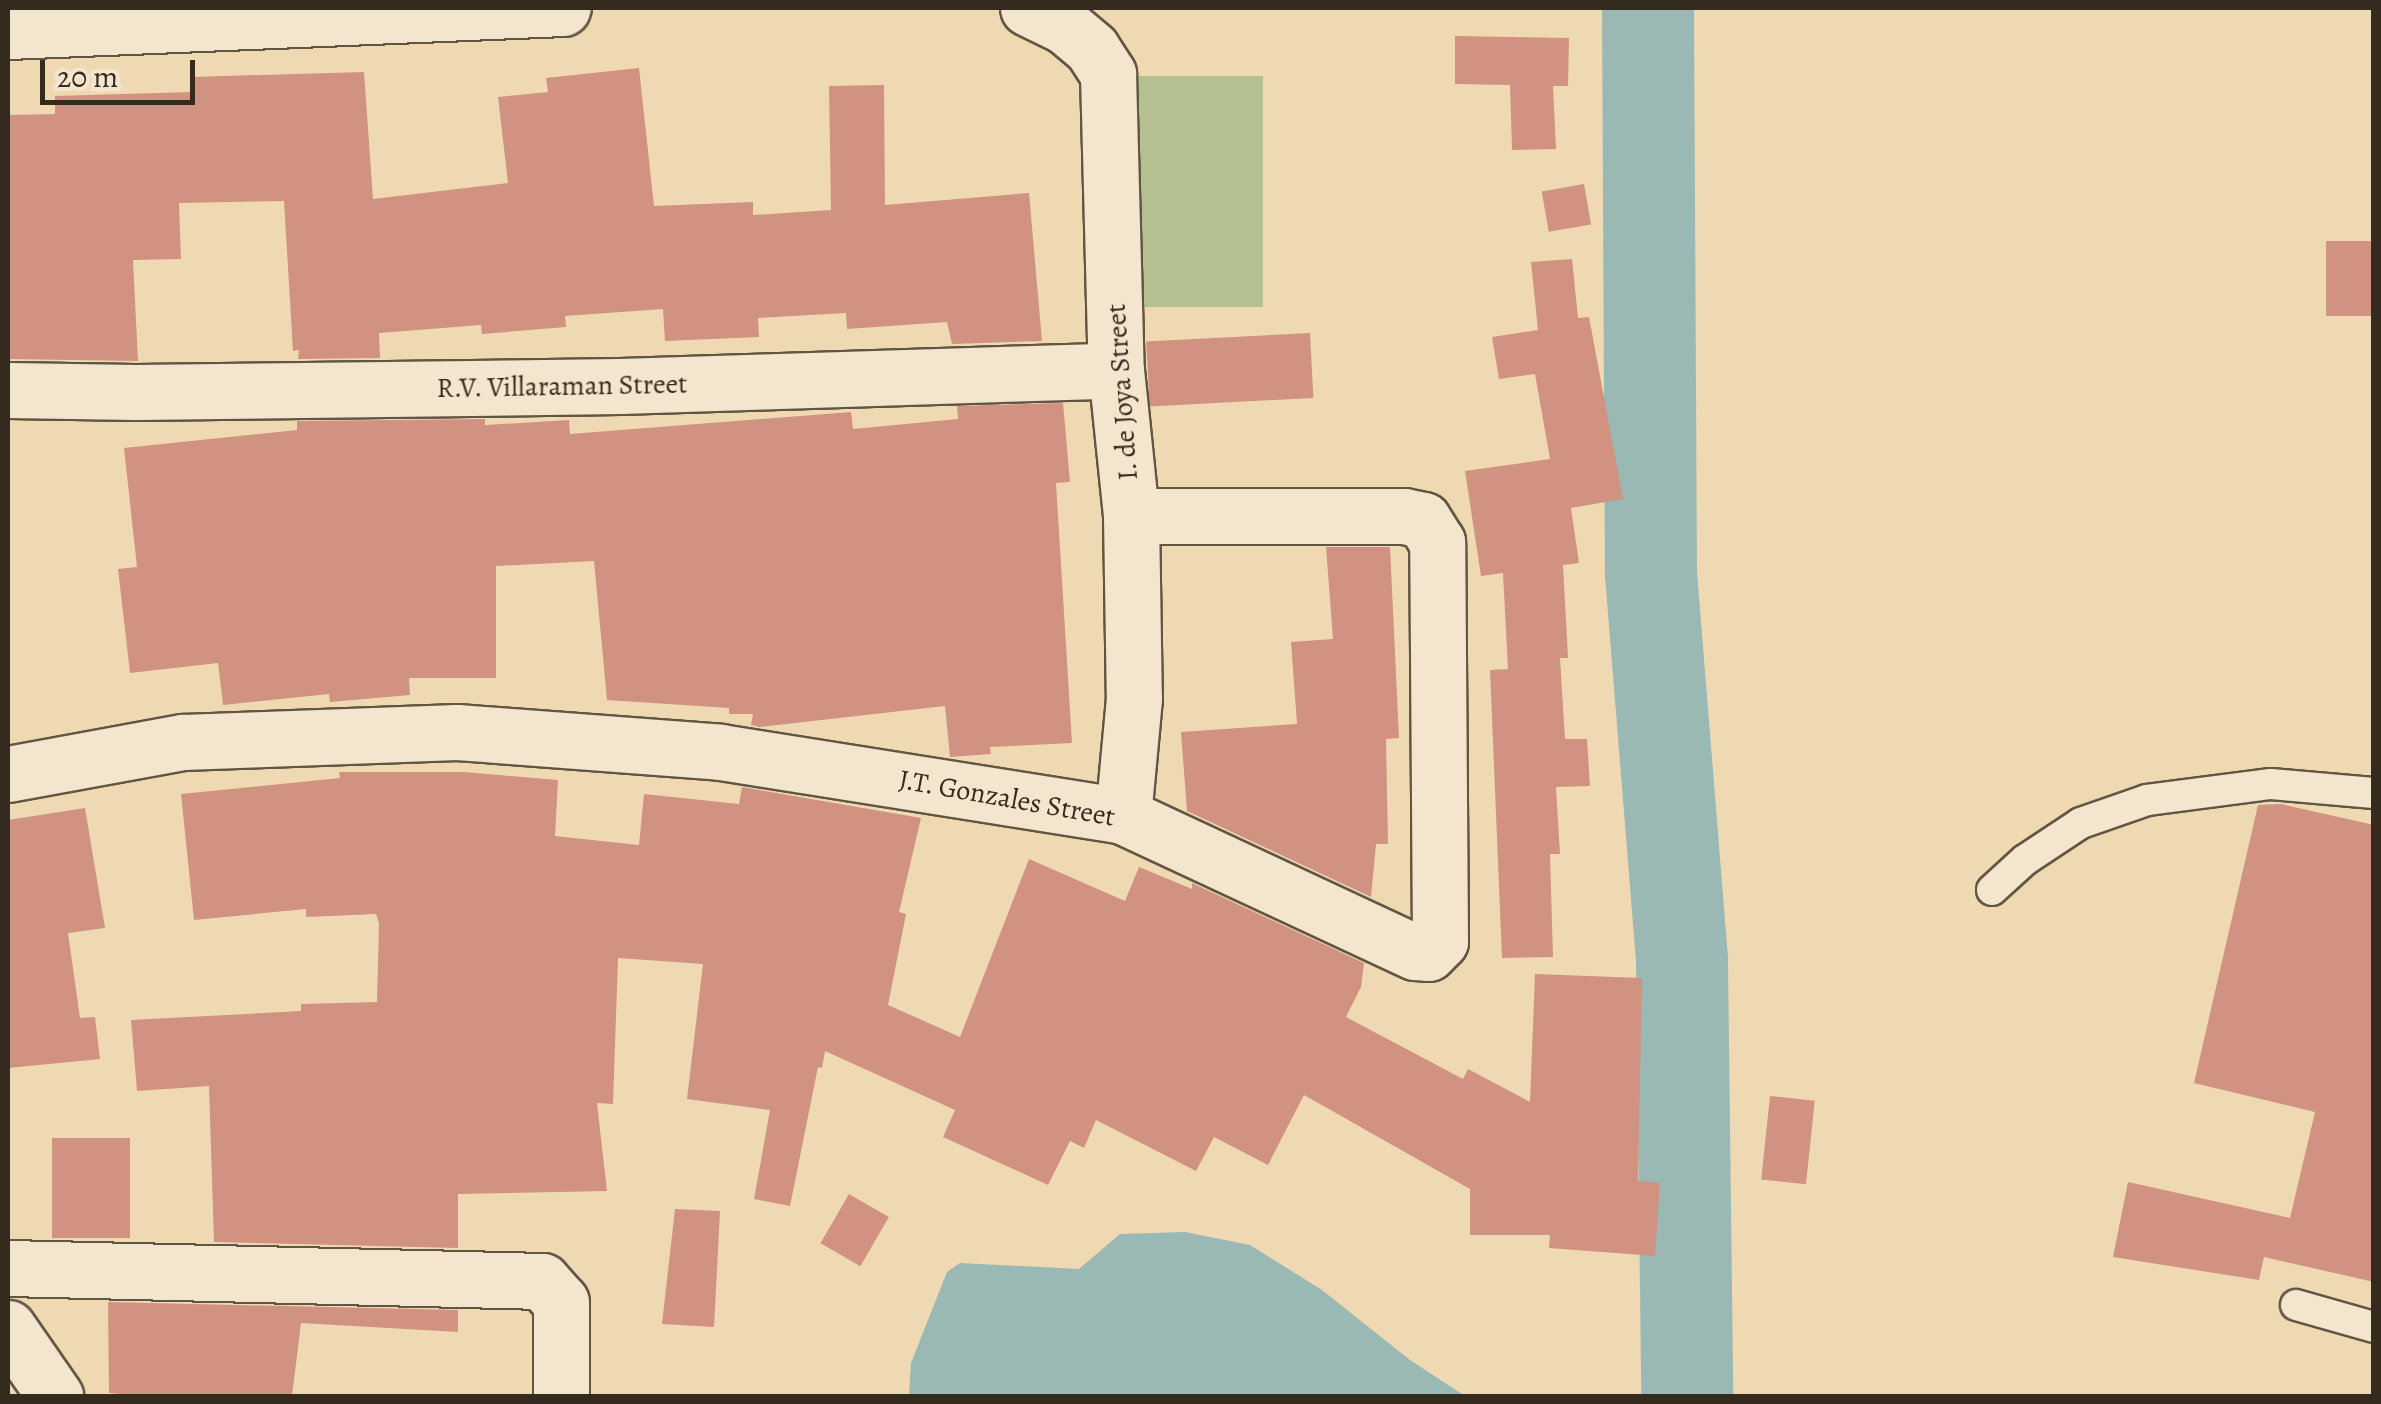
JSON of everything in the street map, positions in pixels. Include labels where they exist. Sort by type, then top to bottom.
[{"type":"street","points":[[8,30],[80,17],[563,8]]},
{"type":"street","name":"I. de Joya Street","points":[[1028,8],[1065,26],[1092,49],[1108,74],[1116,370],[1131,516],[1134,698],[1123,816]]},
{"type":"street","name":"R.V. Villaraman Street","points":[[8,390],[620,386],[1116,370]]},
{"type":"street","name":"J.T. Gonzales Street","points":[[8,774],[183,742],[457,732],[720,752],[1123,816],[1415,952],[1428,953],[1440,942],[1438,542],[1423,520],[1404,516],[1131,516]]},
{"type":"street","points":[[8,1268],[542,1281],[561,1302],[561,1396]]},
{"type":"street","points":[[8,1328],[55,1396]]},
{"type":"lane","points":[[1992,890],[2025,860],[2081,823],[2147,800],[2271,784],[2374,793]]},
{"type":"lane","points":[[2296,1305],[2374,1327]]},
{"type":"green space","points":[[1128,76],[1263,76],[1263,307],[1128,307]]},
{"type":"water","points":[[1185,1232],[1250,1245],[1322,1290],[1410,1360],[1465,1396],[909,1396],[911,1363],[947,1272],[960,1263],[1079,1269],[1120,1234]]},
{"type":"building","points":[[1455,36],[1569,38],[1568,86],[1553,86],[1556,149],[1512,150],[1510,85],[1455,84]]},
{"type":"building","points":[[639,68],[654,206],[753,202],[753,215],[831,210],[829,86],[884,85],[885,205],[1029,193],[1042,341],[952,344],[947,322],[847,329],[846,313],[758,318],[759,337],[665,341],[663,309],[565,316],[566,327],[482,334],[481,325],[379,333],[380,358],[298,359],[299,350],[293,351],[284,201],[179,203],[181,259],[133,260],[138,361],[8,359],[8,115],[55,114],[55,96],[192,92],[191,77],[364,72],[373,199],[508,183],[498,97],[548,92],[546,78]]},
{"type":"building","points":[[1584,184],[1591,224],[1549,232],[1542,191]]},
{"type":"building","points":[[2326,241],[2374,241],[2374,316],[2326,316]]},
{"type":"building","points":[[1572,259],[1578,318],[1589,317],[1623,499],[1571,508],[1579,563],[1563,565],[1568,658],[1560,658],[1565,739],[1587,739],[1590,786],[1556,787],[1560,854],[1550,854],[1553,957],[1502,958],[1490,670],[1508,669],[1503,573],[1481,576],[1465,471],[1550,459],[1535,374],[1499,379],[1492,337],[1538,330],[1531,262]]},
{"type":"building","points":[[1310,333],[1313,398],[1150,406],[1146,342]]},
{"type":"building","points":[[1063,403],[1070,482],[1056,483],[1072,743],[990,747],[991,754],[950,757],[945,706],[759,727],[751,725],[753,714],[729,714],[729,708],[607,700],[594,561],[496,566],[496,678],[409,678],[410,695],[330,702],[329,694],[223,705],[218,663],[130,673],[118,569],[137,567],[124,448],[297,430],[297,421],[485,419],[485,425],[569,420],[570,434],[851,412],[853,429],[958,419],[957,406]]},
{"type":"building","points":[[1326,547],[1390,547],[1399,738],[1386,739],[1388,844],[1376,844],[1371,897],[1187,811],[1181,732],[1297,724],[1291,642],[1333,639]]},
{"type":"building","points":[[339,772],[464,772],[558,780],[555,836],[639,845],[644,794],[739,804],[742,787],[921,818],[899,912],[906,914],[888,1005],[960,1037],[1029,859],[1125,901],[1139,867],[1192,889],[1192,883],[1364,963],[1361,987],[1346,1017],[1463,1079],[1468,1069],[1530,1102],[1535,974],[1642,978],[1638,1181],[1660,1183],[1655,1256],[1549,1248],[1550,1235],[1470,1235],[1470,1189],[1304,1095],[1268,1165],[1214,1137],[1196,1171],[1096,1120],[1084,1148],[1070,1141],[1048,1185],[943,1137],[955,1110],[825,1051],[822,1068],[818,1067],[790,1206],[754,1199],[770,1110],[687,1099],[703,964],[618,958],[613,1104],[597,1103],[607,1191],[458,1194],[458,1248],[214,1242],[209,1086],[137,1091],[131,1020],[301,1011],[301,1004],[377,1002],[379,923],[376,914],[306,917],[306,909],[194,920],[181,794],[340,778]]},
{"type":"building","points":[[2281,804],[2374,825],[2374,1282],[2264,1257],[2259,1280],[2113,1257],[2128,1182],[2290,1218],[2315,1112],[2194,1083],[2258,805]]},
{"type":"building","points":[[85,808],[105,928],[68,933],[80,1018],[95,1017],[100,1059],[8,1068],[8,820]]},
{"type":"building","points":[[1770,1096],[1815,1101],[1806,1184],[1761,1180]]},
{"type":"building","points":[[52,1138],[130,1138],[130,1238],[52,1238]]},
{"type":"building","points":[[849,1194],[889,1217],[860,1266],[820,1243]]},
{"type":"building","points":[[675,1209],[720,1211],[714,1327],[662,1324]]},
{"type":"building","points":[[108,1302],[458,1310],[458,1332],[301,1323],[292,1396],[142,1396],[109,1393]]},
{"type":"waterway","points":[[1648,8],[1651,574],[1682,962],[1687,1396]]}]
